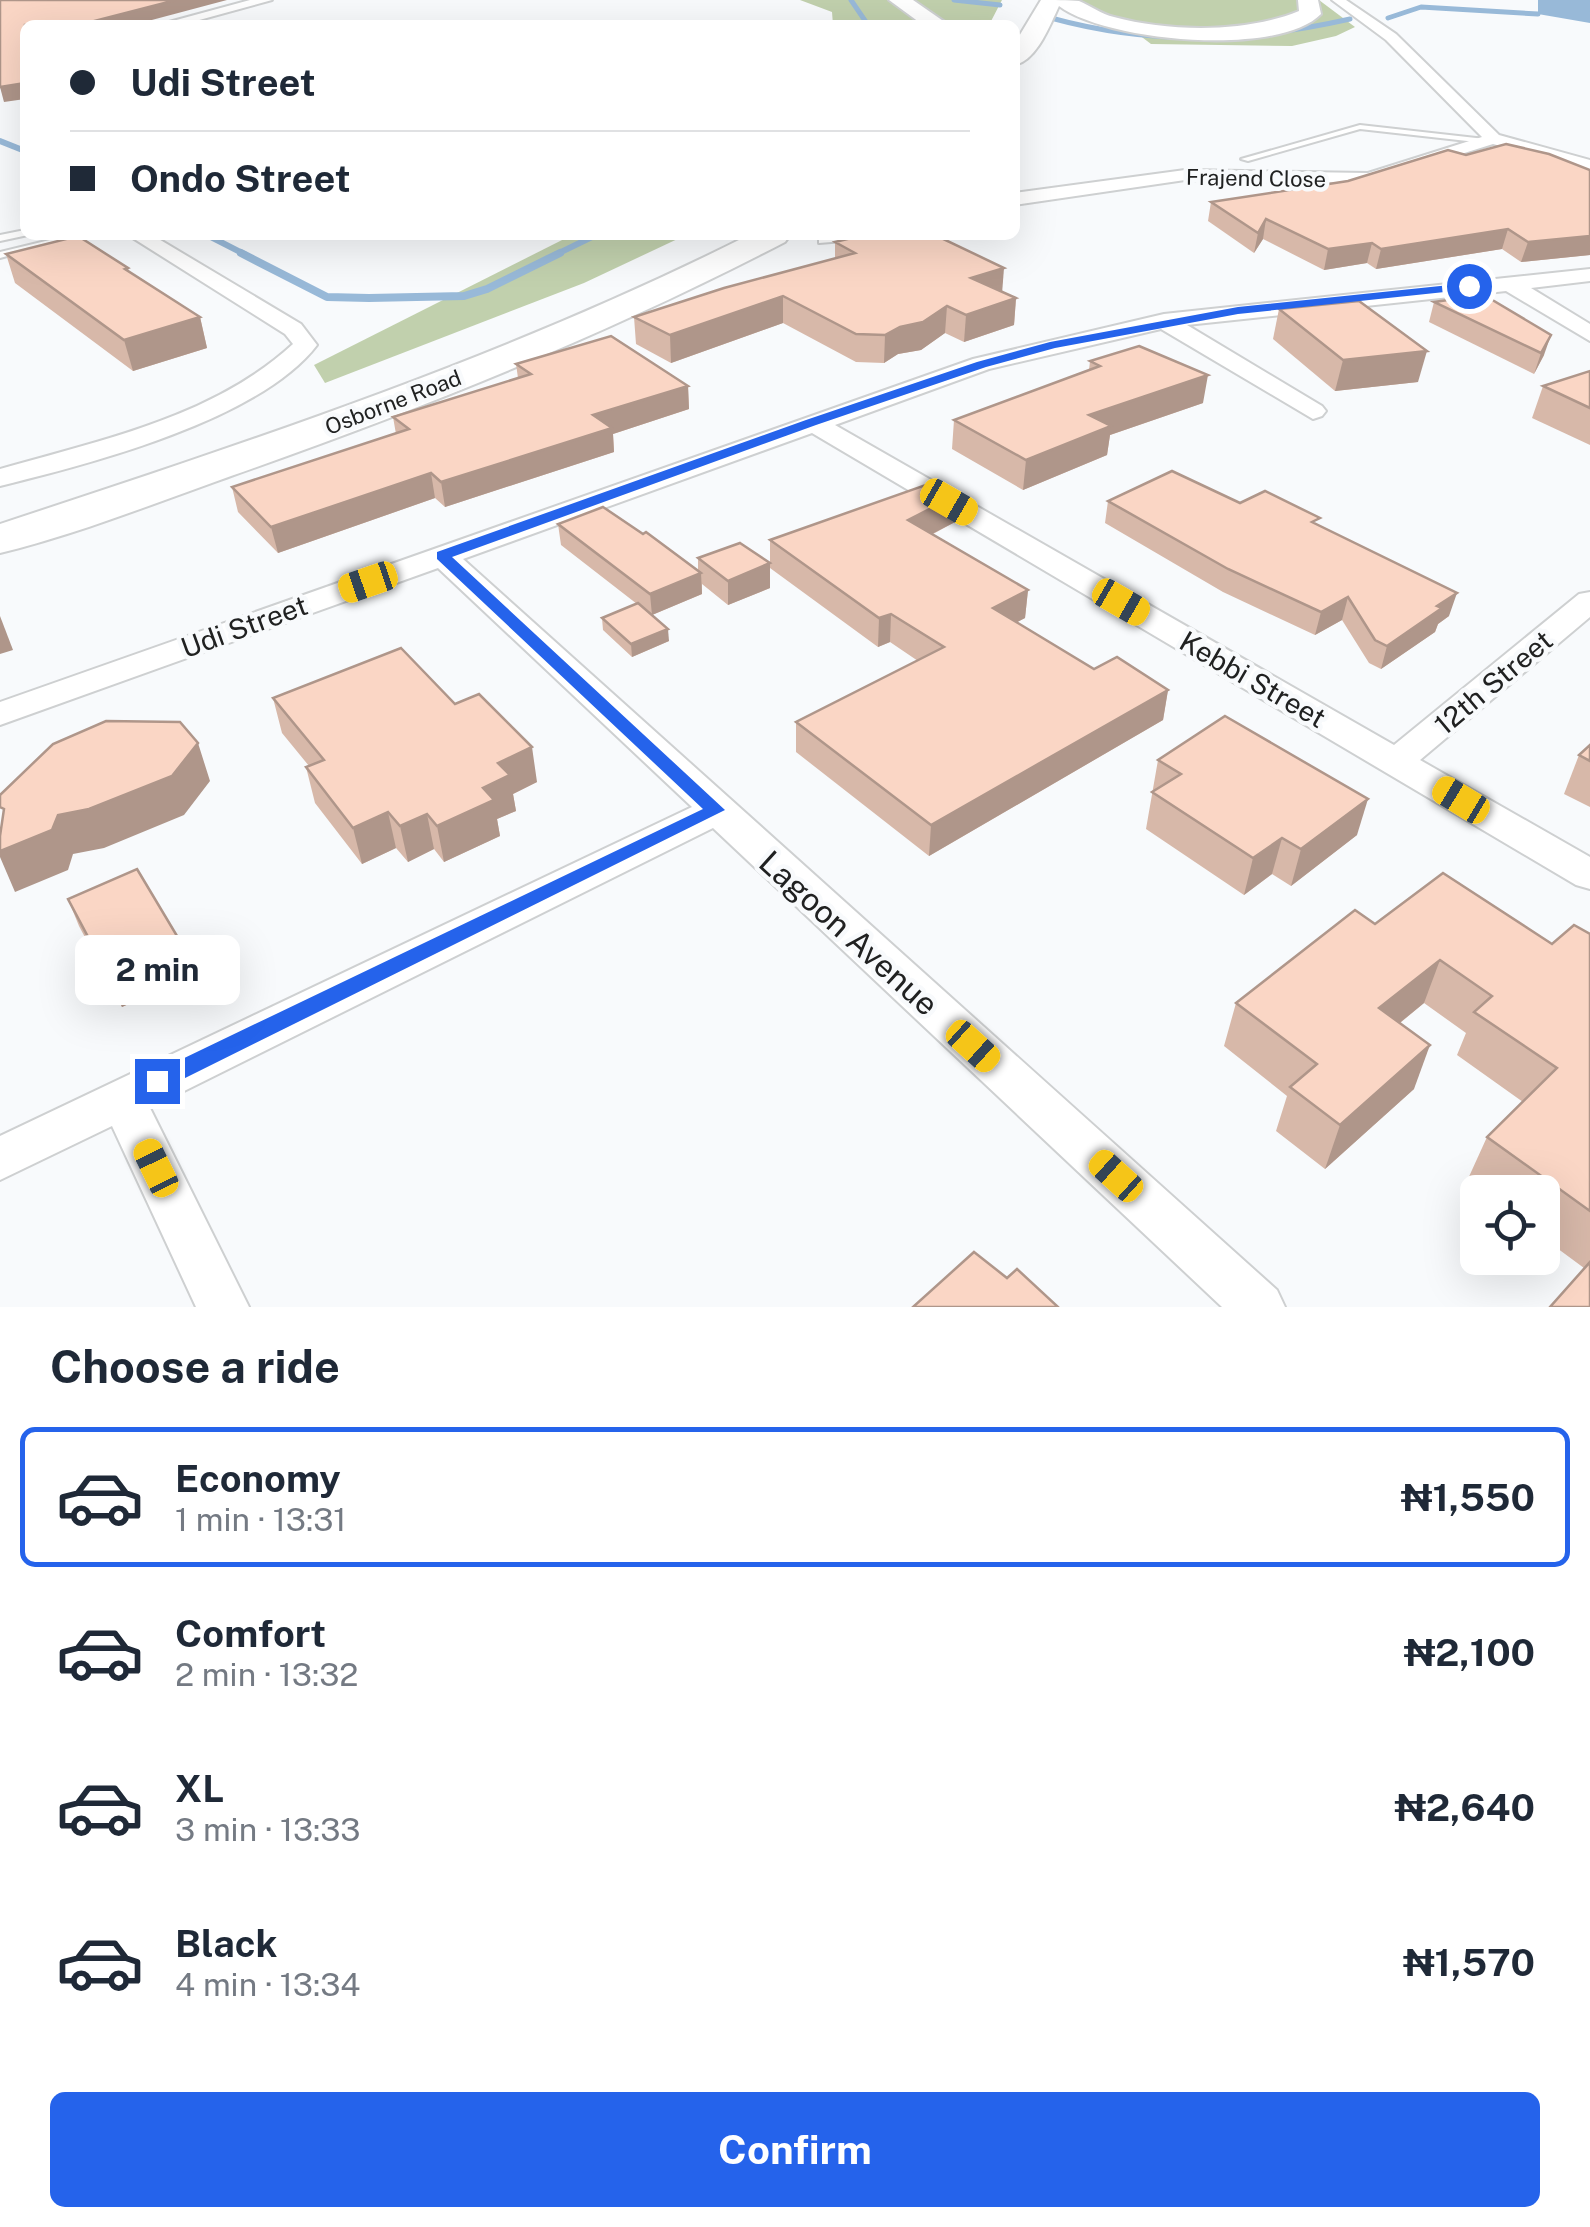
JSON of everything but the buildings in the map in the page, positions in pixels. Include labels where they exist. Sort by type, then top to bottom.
[{"type":"main road","points":[[899,0],[930,20]]},
{"type":"main road","points":[[1020,52],[1036,32],[1051,0]]},
{"type":"main road","points":[[1064,0],[1073,9],[1101,20],[1198,32],[1272,28],[1300,21],[1310,4]]},
{"type":"main road","name":"Osborne Road","points":[[0,515],[372,388],[639,280],[722,240]]},
{"type":"main road","name":"Osborne Road","points":[[0,539],[440,385],[640,302],[764,240]]},
{"type":"street","points":[[186,20],[266,0]]},
{"type":"street","points":[[1338,0],[1391,38],[1489,140],[1590,166]]},
{"type":"street","name":"Frajend Close","points":[[1020,199],[1185,175],[1369,178],[1489,140]]},
{"type":"street","points":[[0,478],[198,412],[276,372],[305,346],[293,330],[146,240]]},
{"type":"street","name":"Udi Street","points":[[0,714],[982,364],[1164,321],[1590,275]]},
{"type":"street","points":[[1508,282],[1590,334]]},
{"type":"street","points":[[1164,321],[1313,410]]},
{"type":"street","name":"Kebbi Street","points":[[811,422],[1590,875]]},
{"type":"street","name":"Lagoon Avenue","points":[[442,556],[1259,1307]]},
{"type":"street","name":"12th Street","points":[[1396,762],[1590,601]]},
{"type":"street","points":[[0,1159],[716,810]]},
{"type":"street","points":[[122,1098],[222,1307]]},
{"type":"lane","points":[[1245,159],[1360,127],[1489,140]]},
{"type":"lane","points":[[0,255],[50,240]]},
{"type":"lane","points":[[0,268],[72,250],[60,240]]},
{"type":"green space","points":[[800,0],[1002,0],[992,20],[833,20],[832,12]]},
{"type":"green space","points":[[1070,0],[1319,0],[1355,27],[1336,36],[1292,46],[1151,44],[1122,22]]},
{"type":"green space","points":[[562,240],[675,240],[584,283],[325,383],[314,365]]},
{"type":"water","points":[[1538,0],[1590,0],[1590,23],[1538,14]]},
{"type":"waterway","points":[[851,0],[865,20]]},
{"type":"waterway","points":[[954,0],[1000,5]]},
{"type":"waterway","points":[[1388,18],[1421,7],[1538,14]]},
{"type":"waterway","points":[[1051,18],[1126,33],[1200,38],[1275,32],[1350,19]]},
{"type":"waterway","points":[[0,141],[20,149]]},
{"type":"waterway","points":[[217,240],[246,255]]},
{"type":"waterway","points":[[555,255],[586,240]]},
{"type":"waterway","points":[[241,253],[327,297],[369,298],[464,296],[487,289],[560,253]]},
{"type":"route","points":[[157,1081],[716,810],[442,556],[811,422],[1054,344],[1238,310],[1469,286]]}]
